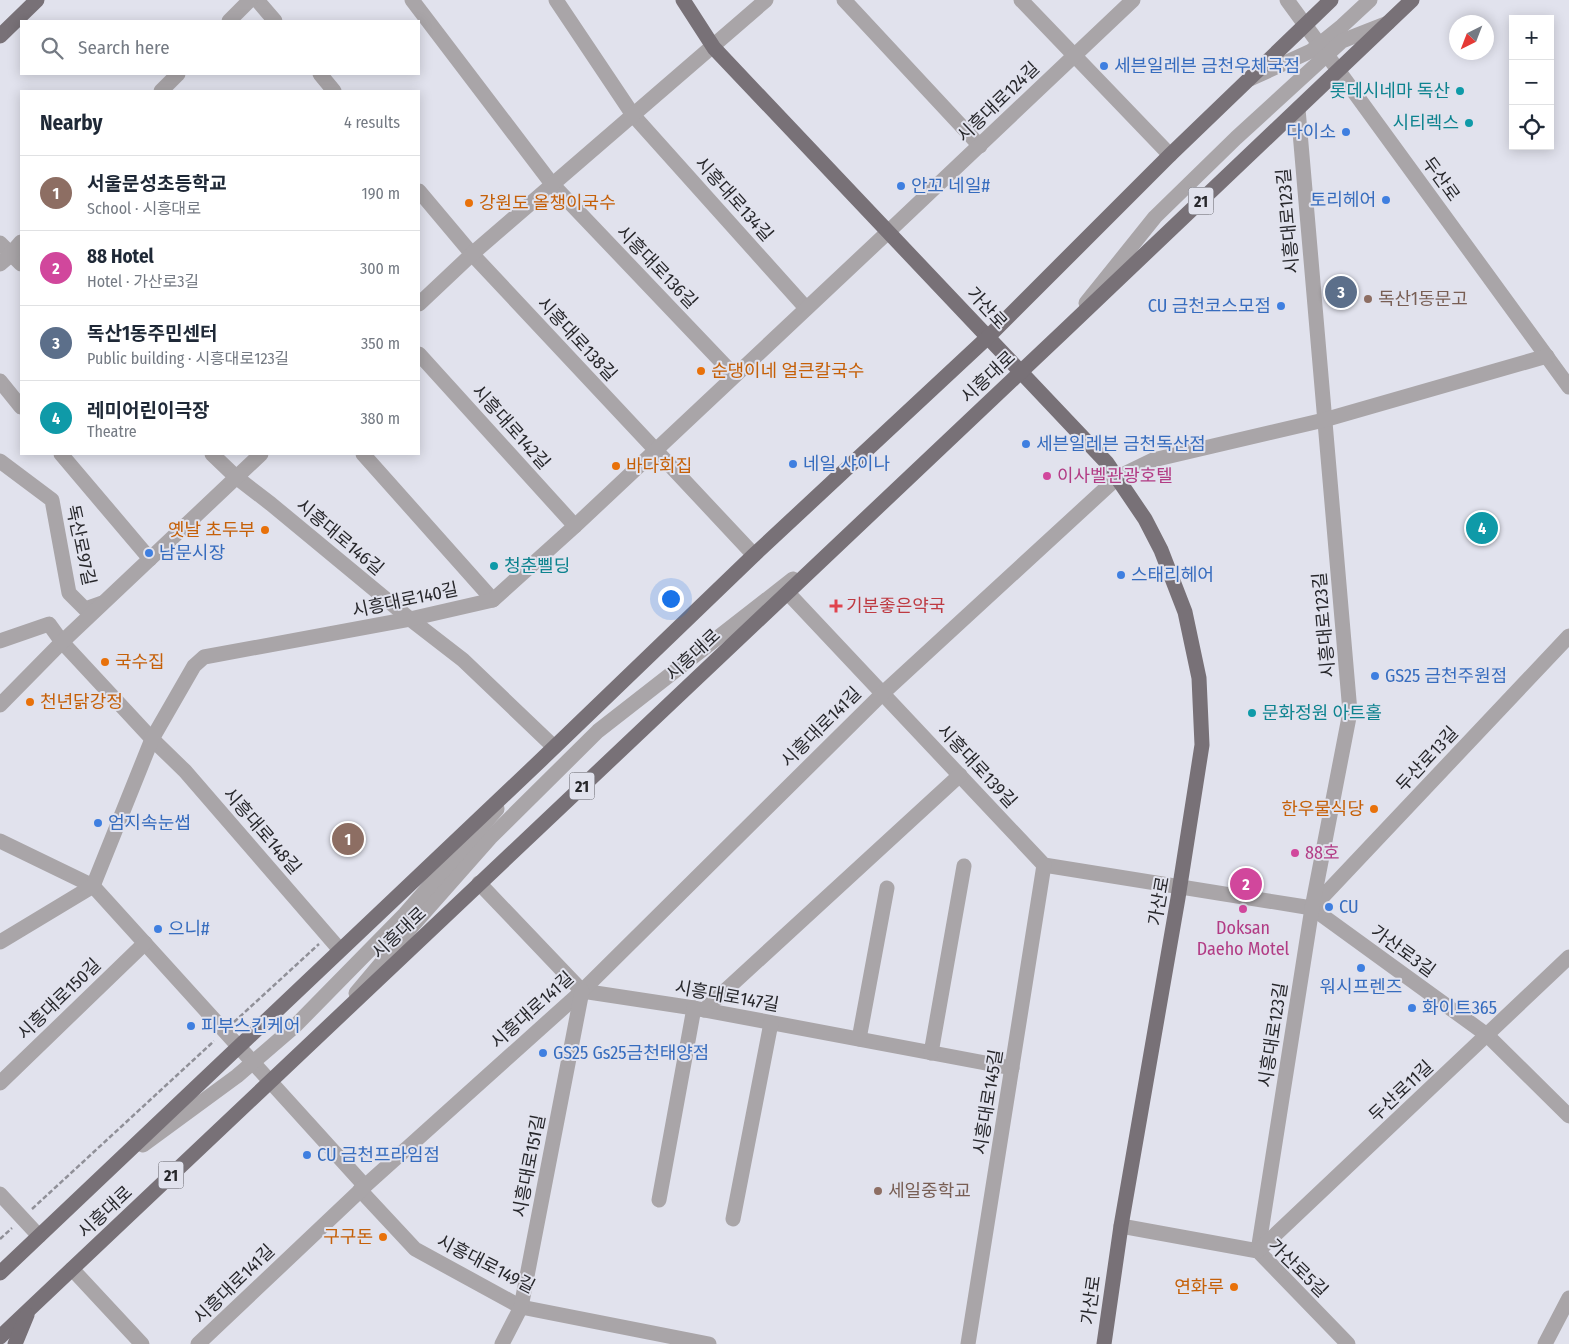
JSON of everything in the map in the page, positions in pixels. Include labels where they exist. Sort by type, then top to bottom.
[{"type":"main road","points":[[0,36],[38,0]]},
{"type":"main road","name":"가산로","points":[[683,0],[713,46],[1107,463],[1145,519],[1161,550],[1185,612],[1199,678],[1202,745],[1180,886],[1121,1226],[1104,1344]]},
{"type":"main road","name":"시흥대로","points":[[0,1273],[541,760],[754,555],[988,337],[1170,155],[1331,0]]},
{"type":"main road","name":"시흥대로","points":[[0,1337],[1064,332],[1412,0]]},
{"type":"main road","points":[[15,1344],[29,1309]]},
{"type":"street","points":[[230,20],[250,0]]},
{"type":"street","points":[[257,0],[274,20]]},
{"type":"street","name":"시흥대로136길","points":[[412,0],[552,184],[734,375]]},
{"type":"street","name":"시흥대로134길","points":[[556,0],[633,115],[806,308]]},
{"type":"street","points":[[420,303],[472,254],[766,0]]},
{"type":"street","points":[[844,0],[980,146]]},
{"type":"street","points":[[1021,0],[1170,155]]},
{"type":"street","name":"시흥대로124길","points":[[888,232],[1133,0]]},
{"type":"street","name":"두산로","points":[[1287,0],[1569,387]]},
{"type":"street","points":[[1064,332],[1155,217],[1324,50],[1370,0]]},
{"type":"street","points":[[1247,80],[1311,51],[1324,50],[1388,23]]},
{"type":"street","points":[[165,90],[177,75]]},
{"type":"street","points":[[321,75],[333,90]]},
{"type":"street","name":"시흥대로123길","points":[[1258,1251],[1312,908],[1350,712],[1298,109]]},
{"type":"street","name":"시흥대로138길","points":[[420,192],[472,254],[754,555]]},
{"type":"street","points":[[655,449],[888,232]]},
{"type":"street","points":[[8,256],[20,243]]},
{"type":"street","name":"시흥대로142길","points":[[420,355],[574,526]]},
{"type":"street","points":[[883,693],[1118,477],[1153,460],[1324,420],[1546,356]]},
{"type":"street","points":[[0,382],[20,406]]},
{"type":"street","name":"시흥대로140길","points":[[152,740],[194,666],[204,657],[410,619],[492,600],[655,449]]},
{"type":"street","points":[[62,455],[150,559]]},
{"type":"street","name":"시흥대로146길","points":[[213,455],[236,477],[463,660],[554,747]]},
{"type":"street","points":[[0,705],[62,642],[260,455]]},
{"type":"street","points":[[364,455],[492,600]]},
{"type":"street","name":"독산로97길","points":[[0,460],[52,500],[69,593],[85,609],[103,603]]},
{"type":"street","points":[[331,1024],[414,924],[490,838],[598,731],[834,548]]},
{"type":"street","name":"시흥대로139길","points":[[787,592],[1044,865]]},
{"type":"street","name":"시흥대로148길","points":[[0,641],[50,624],[62,642],[152,740],[185,771],[340,950]]},
{"type":"street","name":"두산로13길","points":[[1312,908],[1569,636]]},
{"type":"street","name":"시흥대로141길","points":[[198,1344],[362,1188],[582,990],[883,693]]},
{"type":"street","points":[[0,942],[92,886],[152,740]]},
{"type":"street","points":[[112,1167],[238,1076],[295,1026],[405,914],[541,760]]},
{"type":"street","points":[[658,1200],[699,1009],[960,775]]},
{"type":"street","points":[[0,841],[92,886],[239,1046]]},
{"type":"street","points":[[1044,865],[1180,886]]},
{"type":"street","name":"시흥대로145길","points":[[968,1344],[1044,865]]},
{"type":"street","points":[[931,1053],[964,866]]},
{"type":"street","points":[[480,883],[582,990]]},
{"type":"street","name":"가산로3길","points":[[1180,886],[1312,908],[1487,1035],[1569,1116]]},
{"type":"street","points":[[858,1040],[887,888]]},
{"type":"street","name":"시흥대로150길","points":[[0,1083],[145,943]]},
{"type":"street","name":"두산로11길","points":[[1258,1251],[1569,957]]},
{"type":"street","name":"시흥대로147길","points":[[582,990],[699,1009],[1012,1068]]},
{"type":"street","name":"시흥대로151길","points":[[502,1344],[521,1307],[582,990]]},
{"type":"street","points":[[733,1219],[770,1023]]},
{"type":"street","name":"시흥대로149길","points":[[239,1046],[415,1249],[521,1307],[709,1344]]},
{"type":"street","points":[[0,1194],[39,1236]]},
{"type":"street","name":"가산로5길","points":[[1121,1226],[1258,1251],[1348,1344]]},
{"type":"street","points":[[72,1269],[142,1344]]},
{"type":"street","points":[[1546,1344],[1569,1298]]},
{"type":"path","points":[[0,1238],[328,936]]},
{"type":"place","name":"세븐일레븐 금천우체국점","points":[[1104,66]]},
{"type":"place","name":"롯데시네마 독산","points":[[1460,91]]},
{"type":"place","name":"시티렉스","points":[[1469,123]]},
{"type":"place","name":"다이소","points":[[1346,132]]},
{"type":"place","name":"안꼬 네일#","points":[[901,186]]},
{"type":"place","name":"토리헤어","points":[[1386,200]]},
{"type":"place","name":"강원도 올챙이국수","points":[[469,203]]},
{"type":"place","name":"독산1동주민센터","points":[[1341,292]]},
{"type":"place","name":"독산1동문고","points":[[1368,299]]},
{"type":"place","name":"CU 금천코스모점","points":[[1281,306]]},
{"type":"place","name":"순댕이네 얼큰칼국수","points":[[701,371]]},
{"type":"place","name":"세븐일레븐 금천독산점","points":[[1026,444]]},
{"type":"place","name":"네일 샤이나","points":[[793,464]]},
{"type":"place","name":"바다회집","points":[[616,466]]},
{"type":"place","name":"이사벨관광호텔","points":[[1047,476]]},
{"type":"place","name":"레미어린이극장","points":[[1482,528]]},
{"type":"place","name":"옛날 초두부","points":[[265,530]]},
{"type":"place","name":"남문시장","points":[[149,553]]},
{"type":"place","name":"청춘삘딩","points":[[494,566]]},
{"type":"place","name":"스태리헤어","points":[[1121,575]]},
{"type":"place","name":"기분좋은약국","points":[[836,606]]},
{"type":"place","name":"국수집","points":[[105,662]]},
{"type":"place","name":"GS25 금천주원점","points":[[1375,676]]},
{"type":"place","name":"천년닭강정","points":[[30,702]]},
{"type":"place","name":"문화정원 아트홀","points":[[1252,713]]},
{"type":"place","name":"한우물식당","points":[[1374,809]]},
{"type":"place","name":"엄지속눈썹","points":[[98,823]]},
{"type":"place","name":"서울문성초등학교","points":[[348,839]]},
{"type":"place","name":"88호","points":[[1295,853]]},
{"type":"place","name":"88 Hotel","points":[[1246,884]]},
{"type":"place","name":"CU","points":[[1329,907]]},
{"type":"place","name":"Doksan Daeho Motel","points":[[1243,909]]},
{"type":"place","name":"으니#","points":[[158,929]]},
{"type":"place","name":"워시프렌즈","points":[[1361,968]]},
{"type":"place","name":"화이트365","points":[[1412,1008]]},
{"type":"place","name":"피부스킨케어","points":[[191,1026]]},
{"type":"place","name":"GS25 Gs25금천태양점","points":[[543,1053]]},
{"type":"place","name":"CU 금천프라임점","points":[[307,1155]]},
{"type":"place","name":"세일중학교","points":[[878,1191]]},
{"type":"place","name":"구구돈","points":[[383,1237]]},
{"type":"place","name":"연화루","points":[[1234,1287]]}]
